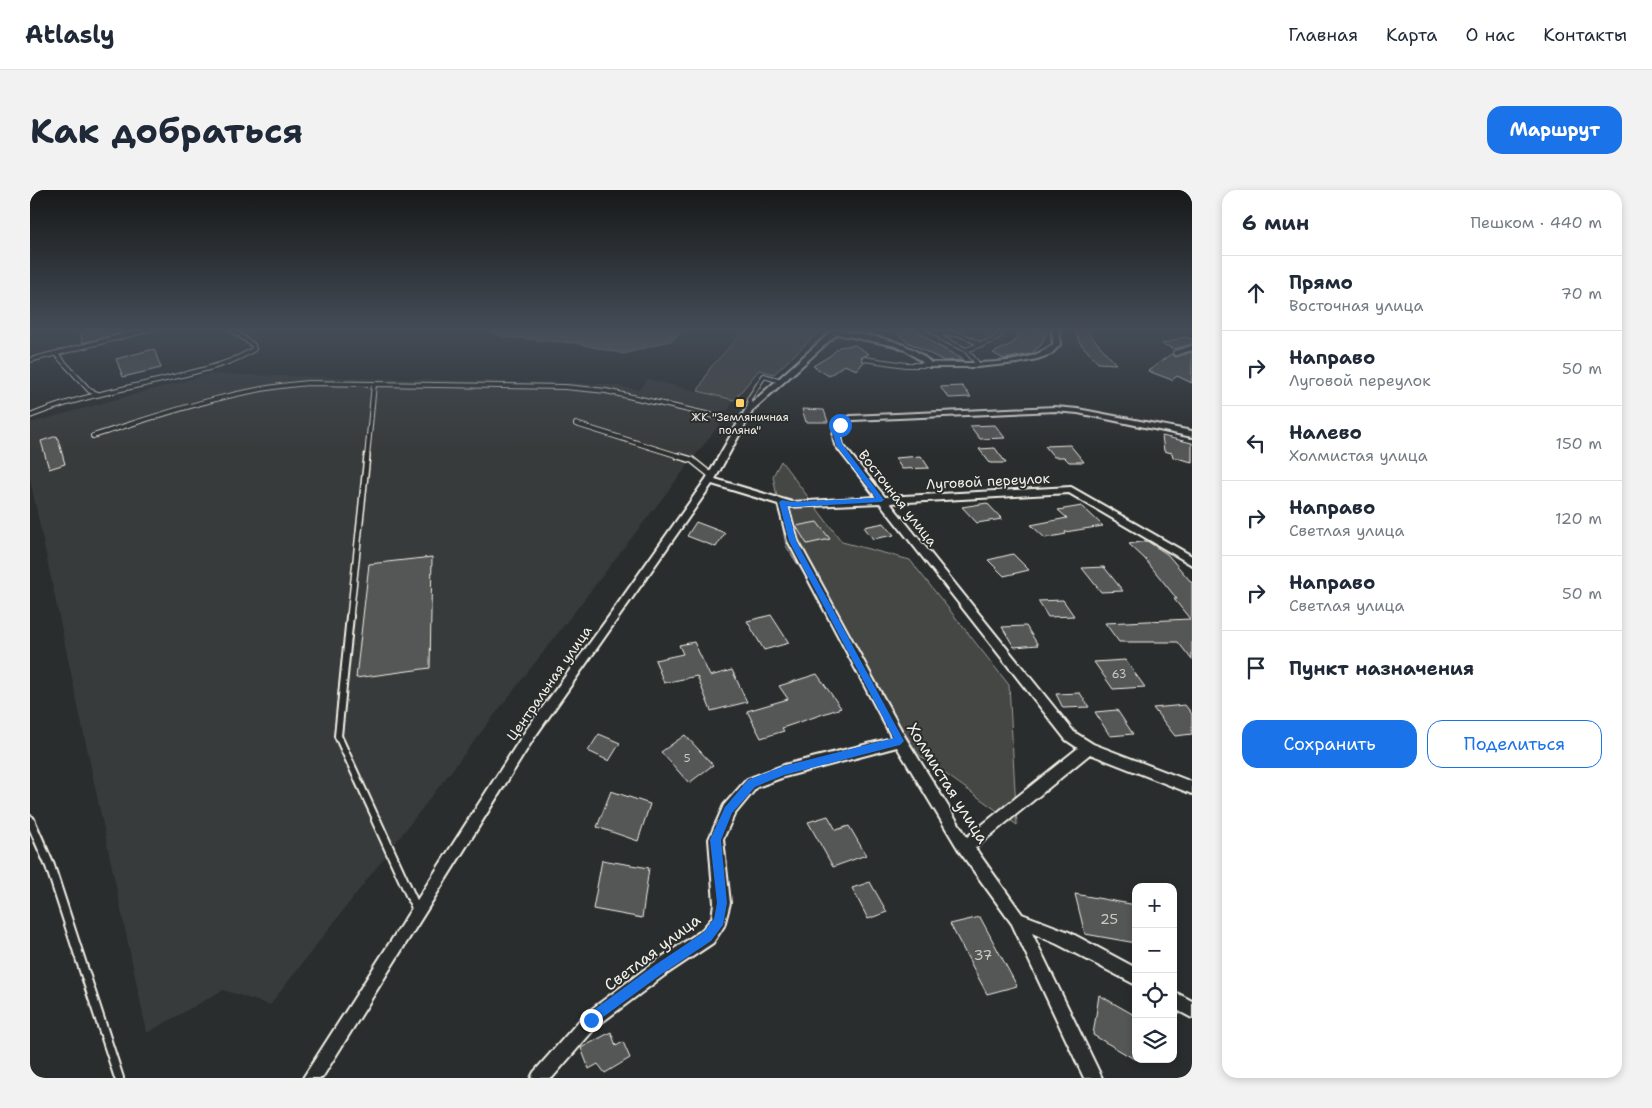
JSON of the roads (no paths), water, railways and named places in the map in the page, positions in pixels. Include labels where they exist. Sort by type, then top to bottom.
[{"type":"street","name":"Центральная улица","points":[[312,1078],[530,734],[609,625],[711,478],[741,422],[750,409],[793,370]]},
{"type":"street","name":"Восточная улица","points":[[1192,434],[1055,408],[851,418],[840,425],[836,434],[839,445],[881,500],[1070,736],[1088,748],[1192,788]]},
{"type":"street","name":"Луговой переулок","points":[[711,478],[792,505],[1071,490],[1192,561]]},
{"type":"street","name":"Холмистая улица","points":[[782,502],[793,541],[900,741],[965,847],[1017,918],[1093,1078]]},
{"type":"street","name":"Светлая улица","points":[[540,1078],[591,1020],[659,969],[707,937],[719,921],[722,903],[716,840],[729,810],[752,783],[784,771],[900,741]]},
{"type":"street","points":[[965,847],[1088,748]]},
{"type":"street","points":[[1017,918],[1063,938],[1132,975]]},
{"type":"street","points":[[1177,1001],[1192,1010]]},
{"type":"lane","points":[[71,370],[90,391],[98,394]]},
{"type":"lane","points":[[30,416],[49,408],[98,394],[197,370]]},
{"type":"lane","points":[[750,409],[749,399],[764,376],[781,381]]},
{"type":"lane","points":[[93,436],[251,390],[280,384],[564,387],[606,390],[741,422]]},
{"type":"lane","points":[[374,384],[338,736],[417,911]]},
{"type":"lane","points":[[576,424],[692,460],[711,478]]},
{"type":"lane","points":[[30,819],[50,866],[119,1078]]},
{"type":"place","name":"ЖК \"Земляничная поляна\"","points":[[740,403]]}]
